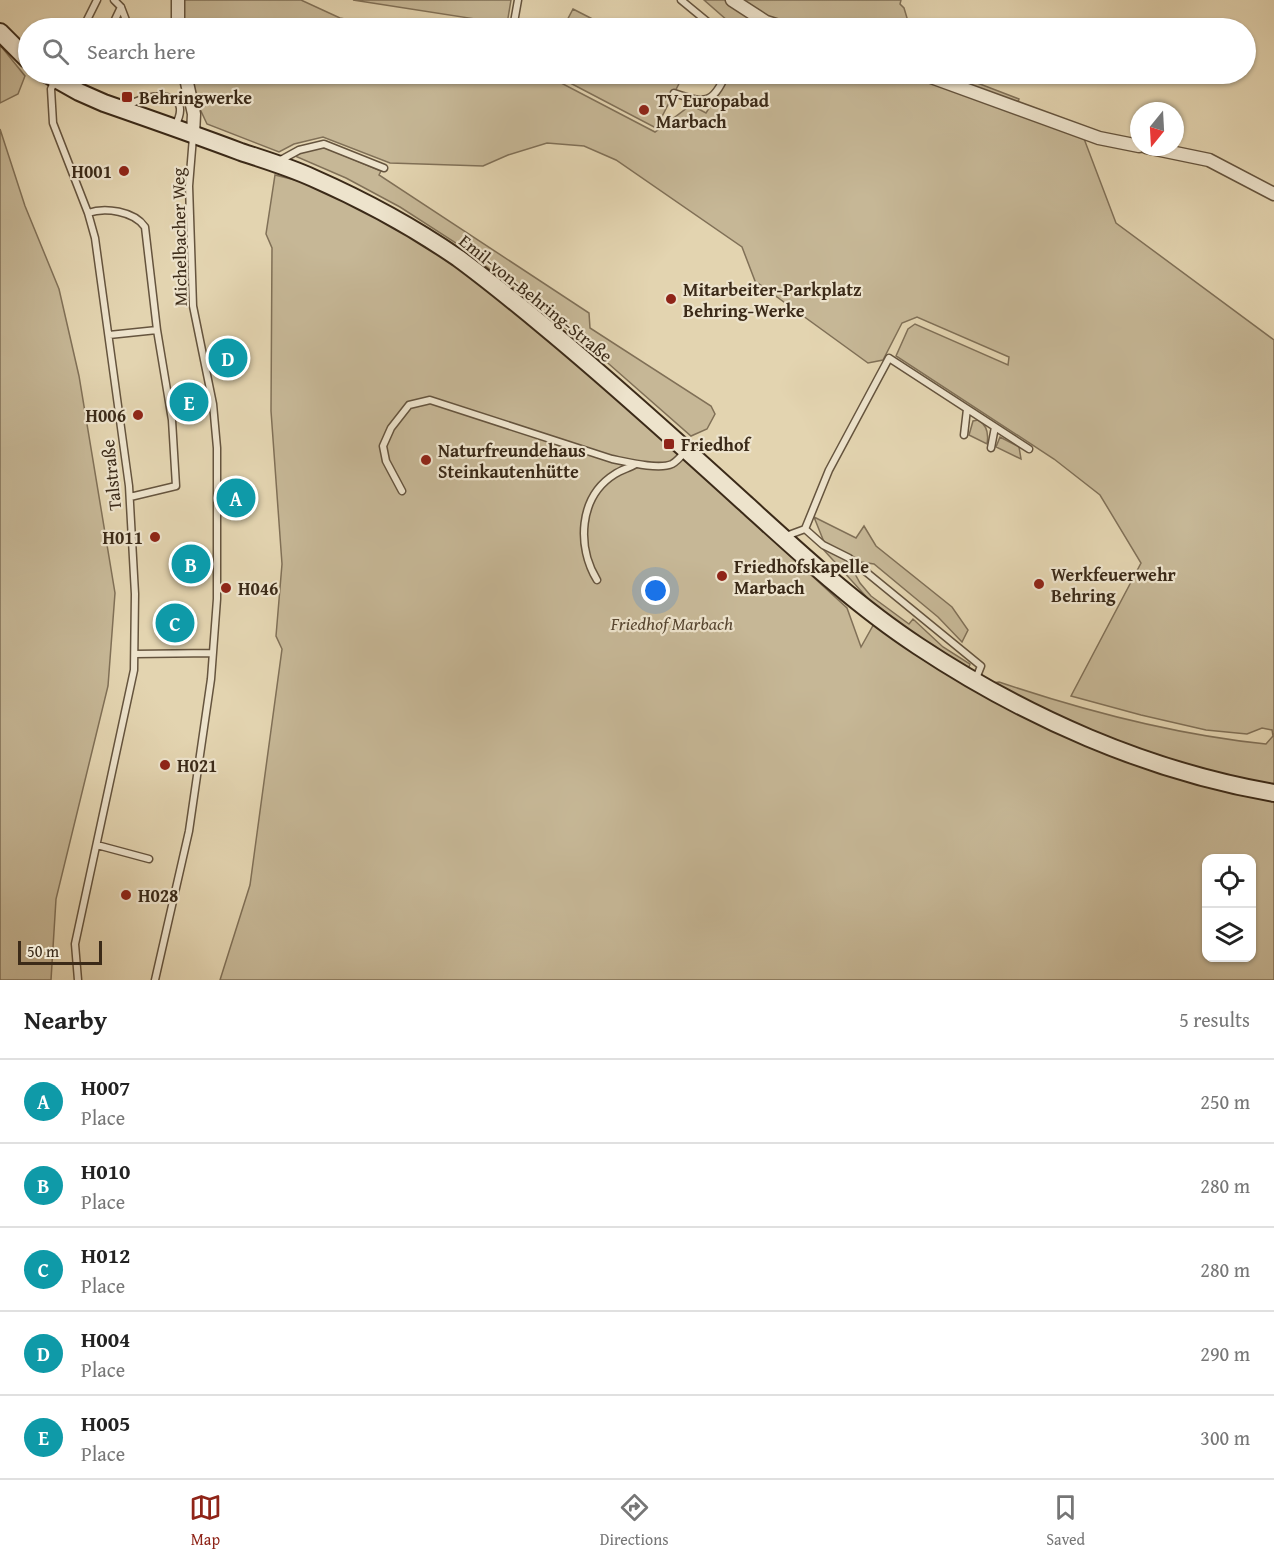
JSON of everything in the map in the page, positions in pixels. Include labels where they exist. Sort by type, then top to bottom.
[{"type":"main road","points":[[0,33],[18,50]]},
{"type":"main road","name":"Emil-von-Behring-Straße","points":[[67,84],[79,92],[122,109],[311,177],[374,207],[454,256],[487,279],[583,359],[856,599],[916,645],[974,681],[1024,708],[1118,749],[1177,770],[1274,793]]},
{"type":"street","points":[[178,0],[178,18]]},
{"type":"street","points":[[732,0],[759,18]]},
{"type":"street","points":[[187,84],[194,114],[193,134]]},
{"type":"street","points":[[950,84],[1099,138],[1130,144]]},
{"type":"street","points":[[1184,155],[1209,160],[1274,194]]},
{"type":"lane","points":[[88,18],[97,0]]},
{"type":"lane","points":[[114,0],[121,7],[125,18]]},
{"type":"lane","points":[[515,18],[518,0]]},
{"type":"lane","points":[[681,0],[704,18]]},
{"type":"lane","points":[[116,18],[121,7]]},
{"type":"lane","name":"Talstraße","points":[[52,84],[53,123],[88,213],[95,238],[130,497],[135,594],[135,654],[130,698],[75,944],[78,980]]},
{"type":"lane","points":[[674,93],[699,101],[706,100],[720,84]]},
{"type":"lane","points":[[122,109],[140,99],[173,98],[181,112],[174,127]]},
{"type":"lane","name":"Michelbacher Weg","points":[[155,980],[189,831],[212,679],[217,599],[217,448],[209,382],[193,306],[189,186],[193,134]]},
{"type":"lane","points":[[276,164],[299,150],[324,144],[384,168]]},
{"type":"lane","points":[[88,213],[99,209],[133,216],[145,227],[157,330],[172,420],[176,486],[130,497]]},
{"type":"lane","points":[[109,335],[157,330]]},
{"type":"lane","points":[[783,537],[805,529],[829,470],[889,358],[1029,449]]},
{"type":"lane","points":[[402,491],[386,461],[383,446],[391,428],[409,405],[430,400],[612,459],[637,464],[670,465],[687,450]]},
{"type":"lane","points":[[964,435],[967,409]]},
{"type":"lane","points":[[991,448],[995,427]]},
{"type":"lane","points":[[597,580],[584,542],[584,520],[590,504],[601,487],[613,475],[637,464]]},
{"type":"lane","points":[[805,529],[823,545],[849,558],[981,666],[974,681]]},
{"type":"lane","points":[[135,654],[213,652]]},
{"type":"lane","points":[[97,845],[149,858]]},
{"type":"green space","points":[[184,0],[301,0],[340,18],[183,18]]},
{"type":"green space","points":[[353,0],[511,0],[508,18],[468,18]]},
{"type":"green space","points":[[704,0],[901,0],[900,4],[907,18],[725,18]]},
{"type":"green space","points":[[573,9],[591,18],[568,18]]},
{"type":"green space","points":[[0,45],[18,67],[18,84],[22,84],[18,94],[0,103]]},
{"type":"green space","name":"Friedhof Marbach","points":[[193,84],[563,84],[655,132],[691,105],[706,113],[725,84],[940,84],[1083,136],[1116,223],[1274,340],[1274,980],[220,980],[250,885],[282,649],[276,636],[282,564],[271,411],[272,248],[266,234],[275,175],[303,182],[417,236],[544,330],[847,608],[861,647],[875,622],[992,683],[999,682],[1064,703],[1198,735],[1266,744],[1273,736],[1272,730],[1262,728],[1247,734],[1206,730],[1071,696],[1141,563],[1100,495],[1054,459],[896,356],[908,329],[915,324],[1008,365],[1009,357],[917,317],[902,323],[883,360],[868,363],[755,281],[742,247],[616,160],[584,146],[547,143],[508,155],[483,166],[390,163],[323,137],[294,144],[279,152],[207,124]]},
{"type":"green space","name":"TV Europabad Marbach","points":[[572,84],[679,84],[656,128]]},
{"type":"green space","points":[[957,84],[980,84],[1019,99],[1017,106]]},
{"type":"green space","points":[[0,129],[25,206],[59,289],[79,376],[115,593],[108,686],[56,899],[51,980],[0,980]]},
{"type":"green space","points":[[324,147],[381,171],[379,175],[589,313],[590,328],[711,406],[715,414],[707,429],[691,436],[593,350],[456,243],[400,207],[346,178],[295,156]]},
{"type":"green space","points":[[978,420],[987,430],[987,444],[969,435],[973,421]]},
{"type":"green space","points":[[1000,437],[1019,447],[1021,459],[996,447]]},
{"type":"green space","points":[[814,517],[856,538],[864,526],[876,546],[952,607],[968,630],[962,642],[938,617],[874,564],[861,562],[824,542]]},
{"type":"green space","points":[[822,548],[848,561],[860,583],[871,596],[909,624],[913,619],[943,647],[970,664],[968,670],[881,613]]},
{"type":"place","name":"Behringwerke","points":[[127,97]]},
{"type":"place","name":"TV Europabad Marbach","points":[[644,110]]},
{"type":"place","name":"H001","points":[[124,171]]},
{"type":"place","name":"Mitarbeiter-Parkplatz Behring-Werke","points":[[671,299]]},
{"type":"place","name":"H004","points":[[228,358]]},
{"type":"place","name":"H005","points":[[189,402]]},
{"type":"place","name":"H006","points":[[138,415]]},
{"type":"place","name":"Friedhof","points":[[669,444]]},
{"type":"place","name":"Naturfreundehaus Steinkautenhütte","points":[[426,460]]},
{"type":"place","name":"H007","points":[[236,498]]},
{"type":"place","name":"H011","points":[[155,537]]},
{"type":"place","name":"H010","points":[[191,564]]},
{"type":"place","name":"Friedhofskapelle Marbach","points":[[722,576]]},
{"type":"place","name":"Werkfeuerwehr Behring","points":[[1039,584]]},
{"type":"place","name":"H046","points":[[226,588]]},
{"type":"place","name":"H012","points":[[175,623]]},
{"type":"place","name":"H021","points":[[165,765]]},
{"type":"place","name":"H028","points":[[126,895]]}]
